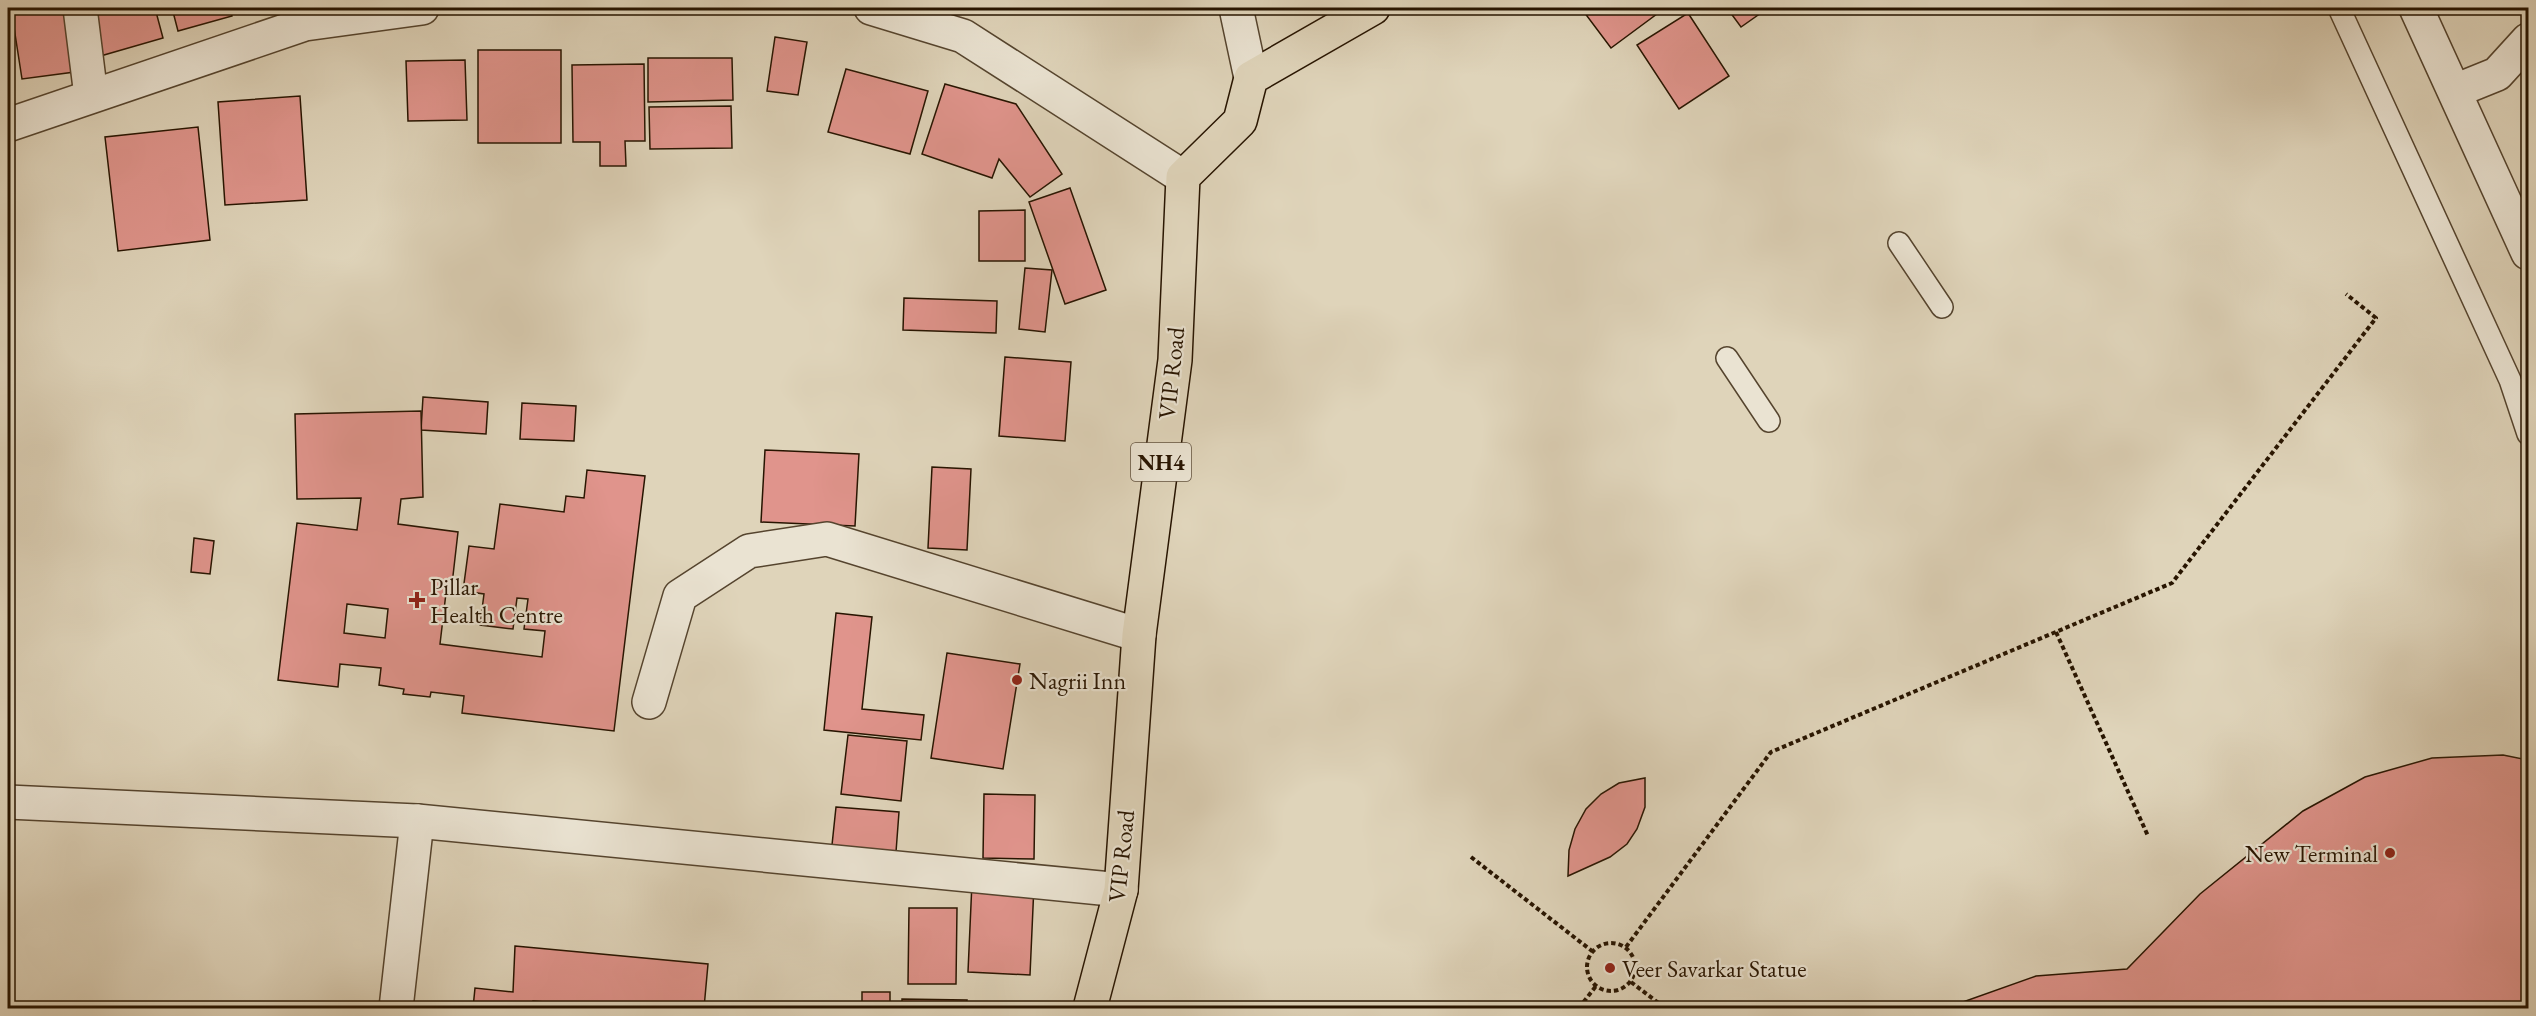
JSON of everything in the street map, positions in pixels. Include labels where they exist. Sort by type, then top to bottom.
[{"type":"highway","points":[[1183,177],[1240,121],[1251,78],[1373,8]]},
{"type":"highway","name":"VIP Road","points":[[1090,1008],[1121,890],[1138,635],[1175,360],[1183,177]]},
{"type":"street","points":[[81,8],[91,96]]},
{"type":"street","points":[[8,125],[305,24],[422,8]]},
{"type":"street","points":[[871,8],[963,36],[1183,177]]},
{"type":"street","points":[[1236,8],[1251,78]]},
{"type":"street","points":[[2416,8],[2529,253]]},
{"type":"street","points":[[2455,91],[2497,74],[2529,40]]},
{"type":"street","points":[[650,702],[680,596],[749,551],[827,539],[1138,635]]},
{"type":"street","points":[[8,802],[417,821],[1121,890]]},
{"type":"street","points":[[396,1008],[417,821]]},
{"type":"lane","points":[[2339,8],[2510,380],[2529,434]]},
{"type":"lane","points":[[1899,243],[1942,307]]},
{"type":"lane","points":[[1727,358],[1769,421]]},
{"type":"path","points":[[1626,947],[1771,752],[2172,584],[2376,318],[2346,294]]},
{"type":"path","points":[[2056,632],[2148,836]]},
{"type":"path","points":[[1471,856],[1592,951]]},
{"type":"path","points":[[1609,942],[1626,947],[1634,957],[1636,965],[1631,982],[1622,989],[1614,991],[1603,990],[1596,986],[1587,967],[1592,951],[1609,942]]},
{"type":"path","points":[[1631,982],[1665,1008]]},
{"type":"path","points":[[1579,1008],[1596,986]]},
{"type":"building","points":[[11,8],[73,8],[82,71],[22,79]]},
{"type":"building","points":[[111,8],[155,8],[163,38],[97,57],[85,15]]},
{"type":"building","points":[[172,8],[230,8],[232,16],[178,31]]},
{"type":"building","points":[[1581,8],[1665,8],[1611,48]]},
{"type":"building","points":[[1727,8],[1768,8],[1741,27]]},
{"type":"building","points":[[1688,13],[1729,76],[1679,109],[1637,45]]},
{"type":"building","points":[[775,37],[807,42],[798,95],[767,91]]},
{"type":"building","points":[[478,50],[561,50],[561,143],[478,143]]},
{"type":"building","points":[[648,58],[732,58],[733,100],[648,102]]},
{"type":"building","points":[[465,60],[467,120],[408,121],[406,61]]},
{"type":"building","points":[[644,64],[645,141],[625,141],[626,166],[600,166],[600,142],[573,142],[572,65]]},
{"type":"building","points":[[846,69],[928,91],[910,154],[828,132]]},
{"type":"building","points":[[945,84],[1016,104],[1062,174],[1030,197],[999,159],[992,178],[922,154]]},
{"type":"building","points":[[300,96],[307,200],[225,205],[218,102]]},
{"type":"building","points":[[731,106],[732,148],[650,149],[649,107]]},
{"type":"building","points":[[198,127],[210,240],[118,251],[105,137]]},
{"type":"building","points":[[1070,188],[1106,290],[1065,304],[1029,202]]},
{"type":"building","points":[[1025,210],[1025,261],[979,261],[979,211]]},
{"type":"building","points":[[1025,268],[1052,270],[1045,332],[1019,329]]},
{"type":"building","points":[[904,298],[997,301],[996,333],[903,330]]},
{"type":"building","points":[[1005,357],[1071,362],[1065,441],[999,436]]},
{"type":"building","points":[[423,397],[488,402],[486,434],[421,430]]},
{"type":"building","points":[[522,403],[576,406],[574,441],[520,439]]},
{"type":"building","points":[[421,411],[423,497],[401,499],[398,524],[458,532],[451,593],[446,593],[440,644],[542,657],[545,631],[524,629],[528,599],[517,598],[513,629],[480,625],[484,594],[463,591],[469,546],[494,549],[500,504],[564,512],[566,496],[584,498],[587,470],[645,476],[614,731],[462,713],[464,696],[431,692],[430,697],[403,694],[404,689],[379,685],[381,668],[340,664],[338,687],[278,680],[297,523],[357,530],[361,498],[297,499],[295,414]],"holes":[[[347,604],[388,609],[385,638],[344,633]]]},
{"type":"building","points":[[765,450],[859,454],[855,526],[761,522]]},
{"type":"building","points":[[932,467],[971,469],[967,550],[928,548]]},
{"type":"building","points":[[194,538],[214,541],[210,574],[191,572]]},
{"type":"building","points":[[836,613],[872,617],[862,709],[924,715],[921,740],[824,730]]},
{"type":"building","points":[[947,653],[1020,664],[1003,769],[931,758]]},
{"type":"building","points":[[848,735],[907,741],[901,801],[841,794]]},
{"type":"building","name":"New Terminal","points":[[2503,755],[2528,760],[2528,1008],[1946,1008],[2036,976],[2127,969],[2200,894],[2303,811],[2365,777],[2432,758]]},
{"type":"building","points":[[1645,778],[1645,807],[1637,829],[1627,844],[1610,857],[1568,876],[1569,850],[1575,829],[1586,809],[1601,794],[1619,783]]},
{"type":"building","points":[[984,794],[1035,795],[1034,859],[983,858]]},
{"type":"building","points":[[836,807],[899,812],[896,852],[832,845]]},
{"type":"building","points":[[972,882],[1034,885],[1030,975],[968,972]]},
{"type":"building","points":[[909,908],[957,908],[956,984],[908,984]]},
{"type":"building","points":[[515,946],[708,964],[704,1008],[624,1008],[533,1001],[532,1008],[473,1008],[475,988],[513,992]]},
{"type":"building","points":[[862,992],[890,992],[890,1008],[862,1008]]},
{"type":"building","points":[[902,999],[967,1000],[966,1008],[902,1008]]},
{"type":"place","name":"Pillar Health Centre","points":[[417,600]]},
{"type":"place","name":"Nagrii Inn","points":[[1017,680]]},
{"type":"place","name":"New Terminal","points":[[2390,853]]},
{"type":"place","name":"Veer Savarkar Statue","points":[[1610,968]]}]
